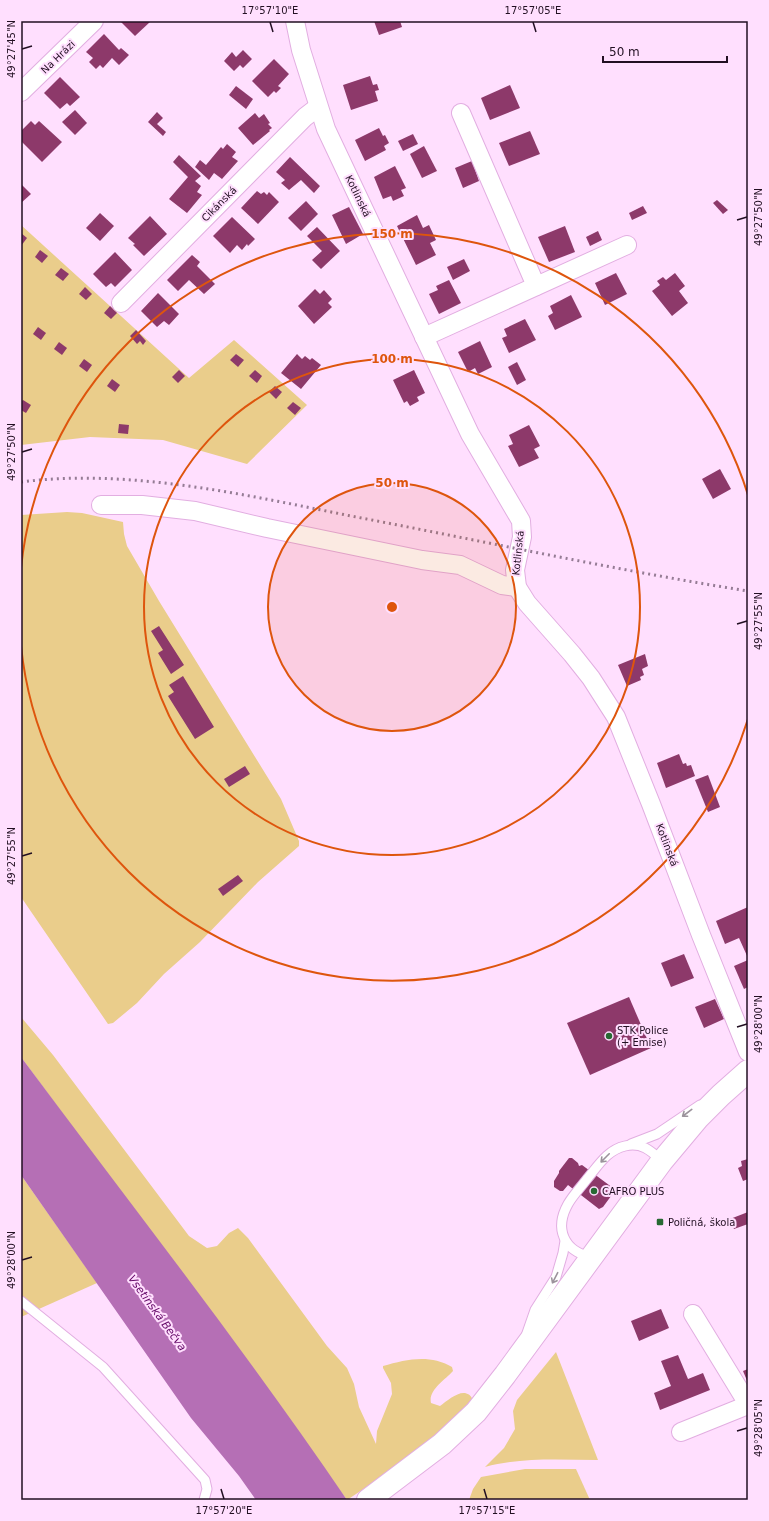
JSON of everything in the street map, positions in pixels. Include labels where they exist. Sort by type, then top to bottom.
[{"type":"main road","points":[[368,1500],[462,1427],[489,1396],[662,1161],[698,1118],[748,1071]]},
{"type":"street","name":"Na Hrázi","points":[[21,92],[94,21]]},
{"type":"street","name":"Kotlinská","points":[[295,21],[301,50],[326,129],[470,434],[521,521],[522,537],[515,570],[517,587],[527,603],[591,678],[616,717],[652,804],[701,935],[748,1052]]},
{"type":"street","name":"Cikánská","points":[[121,303],[305,117],[318,107]]},
{"type":"street","points":[[461,113],[536,286]]},
{"type":"street","points":[[424,337],[627,245]]},
{"type":"street","points":[[101,505],[142,505],[195,511],[267,528],[422,560],[460,565],[502,584],[517,587]]},
{"type":"street","points":[[681,1432],[748,1405],[693,1314]]},
{"type":"lane","points":[[521,1353],[535,1310],[556,1277],[565,1241],[562,1230],[563,1217],[568,1204],[605,1157],[614,1150],[657,1134],[694,1108],[721,1095]]},
{"type":"lane","points":[[626,1146],[647,1148],[662,1161]]},
{"type":"lane","points":[[565,1241],[572,1249],[582,1255],[592,1257]]},
{"type":"lane","points":[[21,1300],[103,1367],[205,1480],[207,1489],[204,1500]]},
{"type":"shaded area","points":[[21,225],[189,378],[234,340],[307,405],[247,464],[163,440],[90,437],[21,445]]},
{"type":"shaded area","points":[[67,512],[82,513],[123,522],[127,546],[159,601],[281,799],[299,841],[299,846],[258,882],[200,942],[164,974],[137,1003],[113,1023],[108,1024],[21,897],[21,515]]},
{"type":"shaded area","points":[[21,1017],[53,1055],[189,1236],[207,1248],[217,1246],[229,1233],[238,1228],[248,1238],[327,1346],[347,1368],[354,1384],[359,1407],[376,1444],[377,1431],[392,1394],[391,1383],[383,1366],[401,1361],[418,1359],[435,1360],[444,1363],[452,1367],[453,1371],[432,1394],[431,1403],[440,1406],[457,1394],[462,1393],[470,1395],[473,1400],[454,1421],[389,1472],[347,1500],[21,1057]]},
{"type":"shaded area","points":[[21,1175],[97,1283],[21,1317]]},
{"type":"shaded area","points":[[556,1352],[598,1460],[527,1460],[485,1467],[504,1448],[515,1429],[513,1411],[517,1400]]},
{"type":"shaded area","points":[[525,1469],[576,1469],[590,1500],[469,1500],[473,1489],[481,1477]]},
{"type":"water","name":"Vsetínská Bečva","points":[[21,1057],[268,1387],[347,1500],[256,1500],[239,1476],[191,1418],[21,1175]]},
{"type":"building","points":[[120,21],[151,21],[135,36]]},
{"type":"building","points":[[374,21],[400,21],[402,27],[379,35]]},
{"type":"building","points":[[104,34],[119,50],[121,48],[129,55],[119,65],[112,58],[103,68],[100,65],[96,69],[89,62],[93,58],[86,52]]},
{"type":"building","points":[[243,50],[252,59],[243,68],[240,65],[234,71],[224,61],[232,52],[236,57]]},
{"type":"building","points":[[274,59],[289,74],[278,86],[281,88],[276,93],[274,91],[268,97],[252,81]]},
{"type":"building","points":[[370,76],[373,85],[377,84],[379,90],[375,91],[378,101],[351,110],[343,85]]},
{"type":"building","points":[[60,77],[80,97],[70,106],[67,103],[60,109],[44,93]]},
{"type":"building","points":[[510,85],[520,108],[490,120],[481,98]]},
{"type":"building","points":[[236,86],[253,99],[246,109],[229,95]]},
{"type":"building","points":[[75,110],[87,123],[75,135],[62,122]]},
{"type":"building","points":[[157,112],[163,118],[157,124],[166,132],[163,136],[148,122]]},
{"type":"building","points":[[255,113],[259,118],[264,114],[270,123],[268,124],[272,128],[253,145],[238,128]]},
{"type":"building","points":[[31,121],[35,125],[39,121],[62,142],[42,162],[21,141],[21,131]]},
{"type":"building","points":[[379,128],[389,143],[384,146],[386,150],[365,161],[355,140]]},
{"type":"building","points":[[530,131],[540,154],[509,166],[499,143]]},
{"type":"building","points":[[413,134],[418,144],[403,151],[398,141]]},
{"type":"building","points":[[227,144],[236,152],[232,157],[238,161],[222,179],[214,173],[209,180],[195,167],[200,160],[206,165],[221,147],[223,149]]},
{"type":"building","points":[[424,146],[437,171],[422,178],[410,154]]},
{"type":"building","points":[[179,155],[201,176],[195,181],[201,186],[197,192],[202,195],[187,213],[169,199],[188,177],[173,162]]},
{"type":"building","points":[[290,157],[320,186],[314,193],[301,180],[289,190],[281,183],[285,180],[276,172]]},
{"type":"building","points":[[472,161],[479,181],[463,188],[455,168]]},
{"type":"building","points":[[395,166],[406,188],[401,190],[404,196],[393,201],[391,196],[383,199],[374,177]]},
{"type":"building","points":[[21,184],[31,194],[21,203]]},
{"type":"building","points":[[257,191],[261,194],[264,192],[267,195],[269,192],[279,202],[258,224],[241,208]]},
{"type":"building","points":[[717,200],[728,210],[723,214],[713,203]]},
{"type":"building","points":[[306,201],[318,214],[301,231],[288,218]]},
{"type":"building","points":[[643,206],[647,213],[632,220],[629,213]]},
{"type":"building","points":[[349,207],[363,234],[346,244],[332,215]]},
{"type":"building","points":[[100,213],[114,226],[100,241],[86,228]]},
{"type":"building","points":[[417,215],[423,228],[429,225],[436,240],[430,243],[436,255],[416,265],[397,226]]},
{"type":"building","points":[[150,216],[167,234],[144,256],[133,245],[135,244],[128,238]]},
{"type":"building","points":[[232,217],[255,239],[248,246],[247,244],[242,250],[237,245],[230,253],[213,236]]},
{"type":"building","points":[[565,226],[575,252],[549,262],[538,237]]},
{"type":"building","points":[[317,227],[340,251],[321,269],[312,260],[322,251],[307,236]]},
{"type":"building","points":[[598,231],[602,240],[590,246],[586,237]]},
{"type":"building","points":[[21,233],[27,238],[21,246]]},
{"type":"building","points":[[40,250],[48,256],[42,263],[35,257]]},
{"type":"building","points":[[115,252],[132,270],[115,287],[111,283],[106,287],[93,274]]},
{"type":"building","points":[[192,255],[200,262],[197,266],[215,284],[204,294],[189,280],[178,291],[167,280]]},
{"type":"building","points":[[464,259],[470,271],[453,280],[447,267]]},
{"type":"building","points":[[61,268],[69,274],[63,281],[55,275]]},
{"type":"building","points":[[616,273],[627,294],[605,305],[595,283]]},
{"type":"building","points":[[675,273],[685,286],[679,291],[688,303],[672,316],[652,291],[660,285],[657,281],[663,277],[666,280]]},
{"type":"building","points":[[449,280],[461,303],[439,314],[429,294],[438,290],[436,286]]},
{"type":"building","points":[[85,287],[92,294],[86,300],[79,294]]},
{"type":"building","points":[[315,289],[320,294],[324,290],[332,299],[328,303],[332,307],[314,324],[298,306]]},
{"type":"building","points":[[158,293],[179,314],[169,325],[164,321],[157,327],[141,311]]},
{"type":"building","points":[[571,295],[582,317],[555,330],[548,316],[553,313],[550,306]]},
{"type":"building","points":[[110,306],[117,313],[111,319],[104,313]]},
{"type":"building","points":[[525,319],[536,340],[509,353],[502,338],[507,336],[504,329]]},
{"type":"building","points":[[38,327],[46,333],[41,340],[33,334]]},
{"type":"building","points":[[136,330],[146,341],[143,345],[140,341],[137,344],[130,336]]},
{"type":"building","points":[[480,341],[492,367],[478,374],[475,368],[468,372],[458,352]]},
{"type":"building","points":[[59,342],[67,348],[62,355],[54,349]]},
{"type":"building","points":[[236,354],[244,360],[238,367],[230,360]]},
{"type":"building","points":[[297,354],[302,359],[305,356],[310,360],[312,358],[321,365],[301,389],[281,373]]},
{"type":"building","points":[[84,359],[92,365],[87,372],[79,366]]},
{"type":"building","points":[[517,362],[526,380],[517,385],[508,367]]},
{"type":"building","points":[[179,370],[185,376],[178,383],[172,377]]},
{"type":"building","points":[[255,370],[262,376],[257,383],[249,376]]},
{"type":"building","points":[[414,370],[425,393],[417,397],[419,401],[410,406],[407,401],[404,403],[393,380]]},
{"type":"building","points":[[112,379],[120,385],[115,392],[107,386]]},
{"type":"building","points":[[275,386],[282,392],[276,399],[269,392]]},
{"type":"building","points":[[23,400],[31,405],[26,413],[21,410],[21,402]]},
{"type":"building","points":[[293,402],[301,408],[295,415],[287,408]]},
{"type":"building","points":[[119,424],[129,425],[128,434],[118,433]]},
{"type":"building","points":[[529,425],[540,446],[534,449],[539,458],[519,467],[508,446],[513,444],[509,435]]},
{"type":"building","points":[[720,469],[731,489],[713,499],[702,479]]},
{"type":"building","points":[[159,626],[184,665],[171,674],[158,653],[163,650],[151,631]]},
{"type":"building","points":[[645,654],[648,666],[642,669],[644,675],[640,677],[641,680],[627,686],[618,665]]},
{"type":"building","points":[[183,676],[214,727],[195,739],[168,696],[174,692],[169,685]]},
{"type":"building","points":[[679,754],[683,764],[686,763],[687,766],[691,765],[695,776],[666,788],[657,763]]},
{"type":"building","points":[[245,766],[250,774],[229,787],[224,779]]},
{"type":"building","points":[[708,775],[720,807],[708,812],[695,780]]},
{"type":"building","points":[[238,875],[243,881],[223,896],[218,889]]},
{"type":"building","points":[[748,907],[748,958],[739,938],[725,944],[716,921]]},
{"type":"building","points":[[684,954],[694,978],[671,987],[661,963]]},
{"type":"building","points":[[748,960],[748,987],[744,989],[734,966]]},
{"type":"building","name":"STK Police (+ Emise)","points":[[629,997],[651,1048],[590,1075],[567,1023]]},
{"type":"building","points":[[715,999],[724,1019],[704,1028],[695,1007]]},
{"type":"building","points":[[569,1158],[572,1158],[578,1163],[579,1166],[582,1165],[613,1188],[614,1192],[603,1207],[599,1209],[568,1185],[563,1191],[560,1191],[554,1187],[554,1181],[559,1171]]},
{"type":"building","points":[[748,1159],[748,1179],[743,1181],[738,1168],[742,1166],[741,1161]]},
{"type":"building","points":[[748,1212],[748,1224],[734,1229],[730,1219]]},
{"type":"building","points":[[661,1309],[669,1328],[639,1341],[631,1321]]},
{"type":"building","points":[[678,1355],[688,1379],[703,1373],[710,1390],[660,1410],[654,1393],[671,1386],[661,1361]]},
{"type":"building","points":[[748,1369],[748,1383],[743,1371]]},
{"type":"railway","points":[[21,482],[103,478],[145,481],[229,492],[599,565],[748,591]]},
{"type":"place","name":"STK Police (+ Emise)","points":[[609,1036]]},
{"type":"place","name":"CAFRO PLUS","points":[[594,1191]]},
{"type":"place","name":"Poličná, škola","points":[[660,1222]]}]
